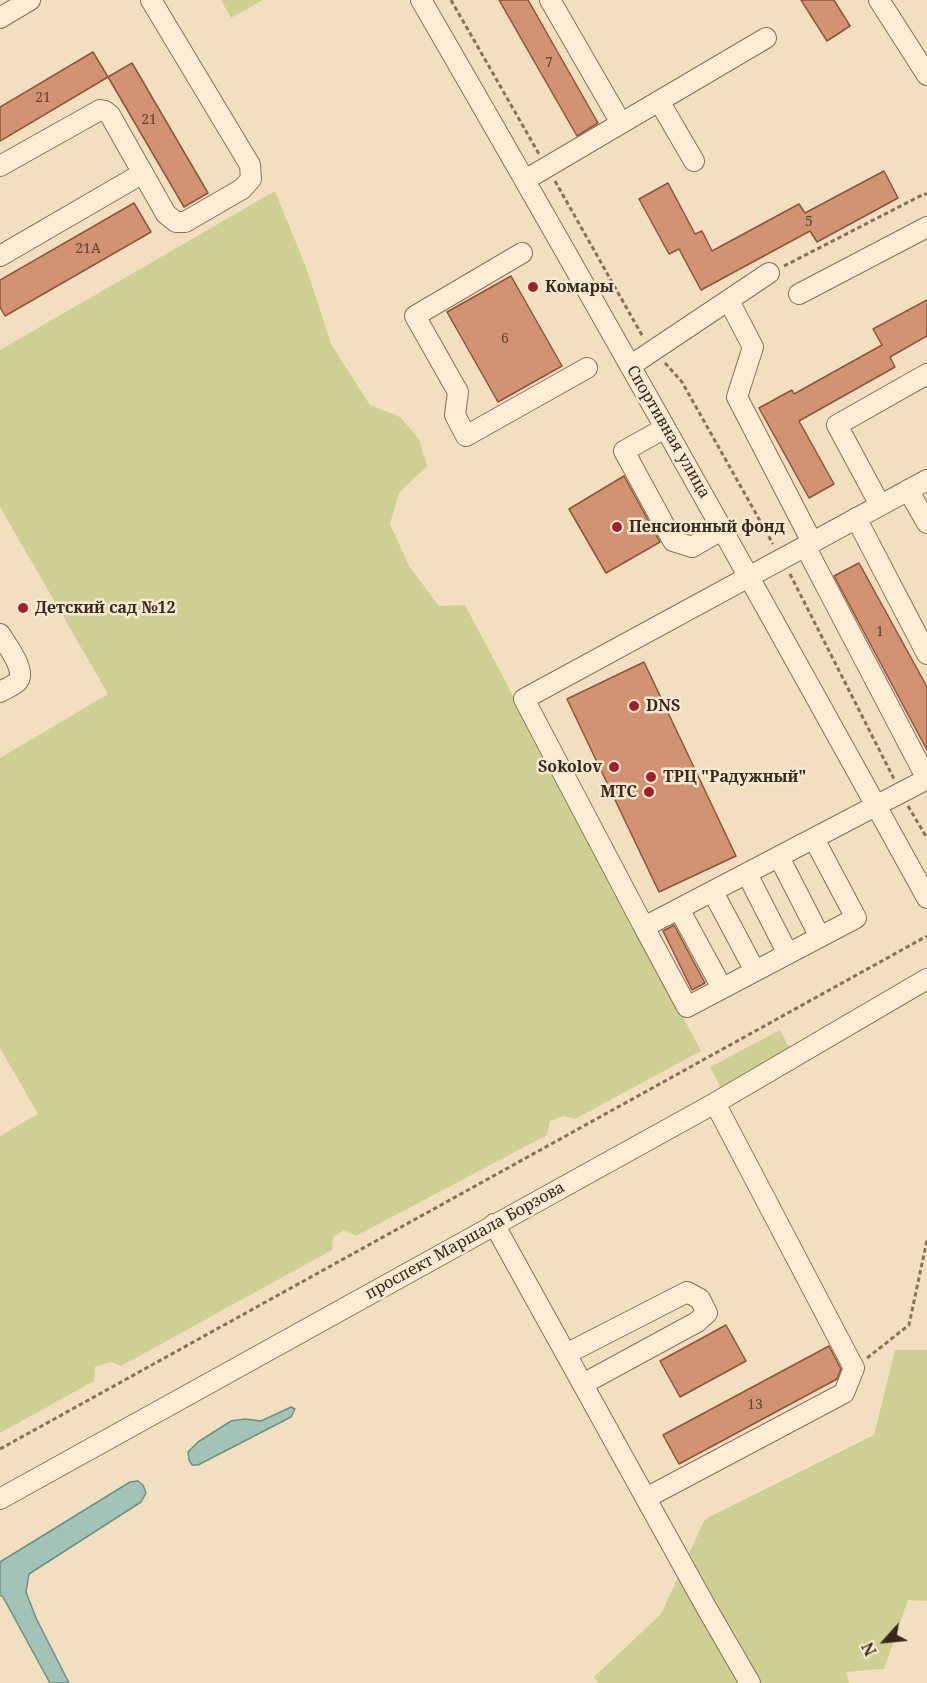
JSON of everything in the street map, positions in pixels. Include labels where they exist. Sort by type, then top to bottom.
[{"type":"street","points":[[0,18],[30,0]]},
{"type":"street","points":[[0,166],[100,110],[110,115],[166,214],[176,222],[185,222],[242,189],[251,179],[250,165],[151,0]]},
{"type":"street","name":"Спортивная улица","points":[[421,0],[723,529],[927,898]]},
{"type":"street","points":[[550,0],[621,123]]},
{"type":"street","points":[[879,0],[927,75]]},
{"type":"street","points":[[525,180],[766,38]]},
{"type":"street","points":[[659,101],[694,161]]},
{"type":"street","points":[[0,256],[143,173]]},
{"type":"street","points":[[799,294],[927,227]]},
{"type":"street","points":[[522,254],[415,316],[458,392],[455,415],[466,436],[586,368]]},
{"type":"street","points":[[630,366],[769,273]]},
{"type":"street","points":[[644,927],[927,779],[736,397],[753,347],[729,301]]},
{"type":"street","points":[[880,505],[837,425],[927,374]]},
{"type":"street","points":[[665,428],[624,451],[673,541],[692,547],[723,529]]},
{"type":"street","points":[[814,839],[856,918],[687,1007],[524,699],[927,480]]},
{"type":"street","points":[[908,490],[927,523]]},
{"type":"street","points":[[856,518],[927,654]]},
{"type":"street","points":[[0,634],[20,669],[21,676],[17,682],[0,692]]},
{"type":"street","points":[[779,857],[820,937]]},
{"type":"street","points":[[747,874],[788,954]]},
{"type":"street","points":[[713,892],[755,971]]},
{"type":"street","points":[[680,909],[722,988]]},
{"type":"street","name":"проспект Маршала Борзова","points":[[0,1499],[715,1103],[927,979]]},
{"type":"street","points":[[646,1498],[844,1393],[854,1368],[715,1103]]},
{"type":"street","points":[[495,1224],[750,1683]]},
{"type":"street","points":[[566,1354],[687,1292],[699,1299],[707,1313],[697,1322],[583,1384]]},
{"type":"path","points":[[451,0],[645,340],[682,382],[781,559],[901,793],[927,838]]},
{"type":"path","points":[[769,273],[927,194]]},
{"type":"path","points":[[0,1449],[927,936]]},
{"type":"path","points":[[854,1368],[909,1324],[927,1240]]},
{"type":"green space","points":[[221,0],[263,0],[231,18]]},
{"type":"green space","points":[[275,191],[306,267],[331,344],[370,405],[400,417],[419,439],[427,466],[399,493],[390,524],[409,566],[439,606],[465,605],[701,1051],[575,1119],[564,1116],[550,1121],[547,1135],[356,1236],[344,1230],[333,1237],[332,1250],[121,1366],[111,1362],[95,1367],[94,1381],[0,1433],[0,1136],[38,1114],[0,1048],[0,758],[108,694],[0,507],[0,350]]},
{"type":"green space","points":[[780,1030],[791,1051],[721,1088],[710,1067]]},
{"type":"green space","points":[[895,1350],[927,1350],[927,1601],[908,1600],[884,1669],[846,1672],[849,1683],[598,1683],[594,1677],[661,1614],[705,1519],[874,1435]]},
{"type":"shaded area","points":[[291,1407],[295,1409],[291,1417],[198,1465],[192,1465],[189,1460],[188,1452],[198,1442],[231,1421],[245,1419],[261,1421]]},
{"type":"shaded area","points":[[138,1481],[143,1485],[146,1493],[141,1502],[29,1574],[26,1592],[36,1618],[69,1683],[50,1683],[0,1595],[0,1562],[130,1482]]},
{"type":"building","points":[[499,0],[528,0],[598,123],[577,136]]},
{"type":"building","points":[[801,0],[834,0],[850,26],[827,41]]},
{"type":"building","points":[[93,52],[108,77],[0,141],[0,107]]},
{"type":"building","points":[[132,63],[208,193],[184,207],[108,77]]},
{"type":"building","points":[[884,171],[898,198],[817,242],[810,231],[701,290],[679,249],[669,254],[639,199],[668,183],[695,234],[702,231],[712,251],[799,204],[805,213]]},
{"type":"building","points":[[134,203],[151,232],[5,316],[0,307],[0,280]]},
{"type":"building","points":[[511,276],[562,366],[498,402],[447,312]]},
{"type":"building","points":[[927,300],[927,336],[890,357],[895,367],[799,421],[834,484],[809,498],[759,408],[792,390],[794,394],[882,345],[873,329]]},
{"type":"building","points":[[624,476],[660,542],[606,573],[569,509]]},
{"type":"building","points":[[859,563],[927,687],[927,750],[834,576]]},
{"type":"building","name":"ТРЦ \"Радужный\"","points":[[644,662],[736,856],[659,892],[567,699]]},
{"type":"building","points":[[674,925],[705,983],[692,990],[663,931]]},
{"type":"building","points":[[726,1325],[746,1361],[680,1397],[660,1361]]},
{"type":"building","points":[[829,1346],[841,1369],[837,1379],[679,1464],[663,1435]]},
{"type":"place","name":"Комары","points":[[533,287]]},
{"type":"place","name":"Пенсионный фонд","points":[[617,527]]},
{"type":"place","name":"Детский сад №12","points":[[23,608]]},
{"type":"place","name":"DNS","points":[[634,706]]},
{"type":"place","name":"Sokolov","points":[[614,767]]},
{"type":"place","name":"ТРЦ \"Радужный\"","points":[[651,777]]},
{"type":"place","name":"МТС","points":[[649,792]]}]
